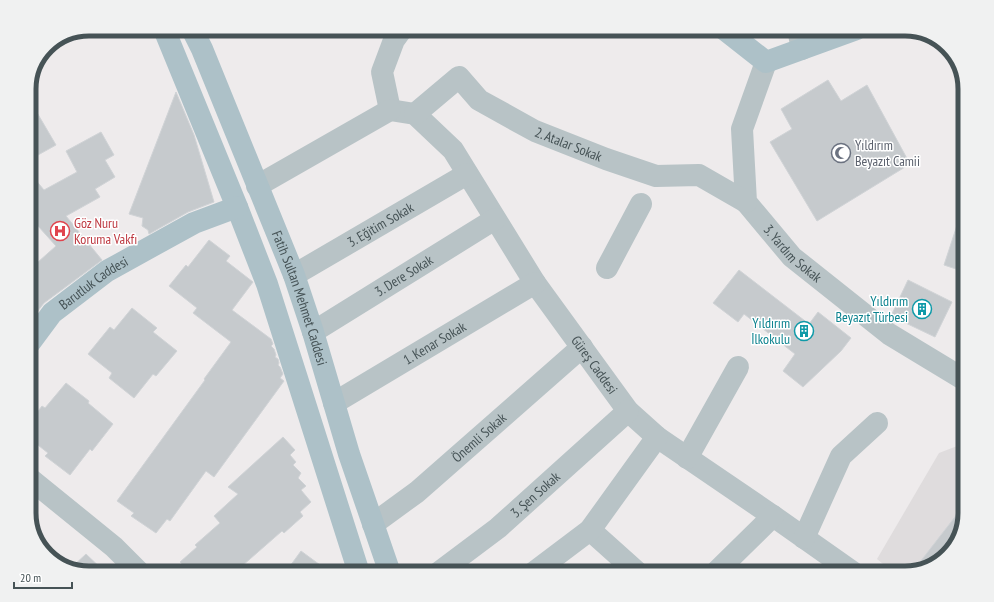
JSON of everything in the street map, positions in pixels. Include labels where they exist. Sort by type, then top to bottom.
[{"type":"main road","name":"Fatih Sultan Mehmet Caddesi","points":[[167,36],[267,284],[357,566]]},
{"type":"main road","name":"Fatih Sultan Mehmet Caddesi","points":[[196,36],[294,275],[388,566]]},
{"type":"main road","points":[[733,36],[766,62],[800,39],[817,36]]},
{"type":"main road","name":"Barutluk Caddesi","points":[[36,328],[52,313],[107,272],[194,223],[237,207]]},
{"type":"street","points":[[390,110],[382,72],[397,36]]},
{"type":"street","points":[[746,202],[742,129],[766,62]]},
{"type":"street","name":"2. Atalar Sokak","points":[[415,114],[459,77],[479,100],[535,131],[606,159],[656,176],[699,175],[746,202]]},
{"type":"street","points":[[257,186],[390,110],[415,114]]},
{"type":"street","name":"Güreş Caddesi","points":[[415,114],[453,150],[494,219],[535,283],[628,411],[657,438],[844,566]]},
{"type":"street","name":"3. Eğitim Sokak","points":[[294,275],[467,174]]},
{"type":"street","name":"3. Yardım Sokak","points":[[746,202],[792,257],[890,334],[958,376]]},
{"type":"street","points":[[607,268],[641,204]]},
{"type":"street","name":"3. Dere Sokak","points":[[313,332],[494,219]]},
{"type":"street","name":"1. Kenar Sokak","points":[[334,403],[535,283]]},
{"type":"street","name":"Önemli Sokak","points":[[373,524],[417,492],[582,347]]},
{"type":"street","points":[[687,458],[738,367]]},
{"type":"street","name":"3. Şen Sokak","points":[[447,566],[498,528],[628,411]]},
{"type":"street","points":[[804,538],[841,456],[877,423]]},
{"type":"street","points":[[542,566],[590,530],[657,438]]},
{"type":"street","points":[[36,484],[114,546],[133,566]]},
{"type":"street","points":[[722,566],[773,516]]},
{"type":"street","points":[[590,530],[630,566]]},
{"type":"shaded area","points":[[958,446],[958,520],[951,540],[937,555],[925,562],[912,566],[886,566],[877,559],[939,453]]},
{"type":"building","name":"Yıldırım Beyazıt Camii","points":[[828,80],[841,101],[867,85],[910,164],[817,221],[770,142],[792,129],[781,109]]},
{"type":"building","points":[[176,92],[194,135],[214,202],[188,212],[149,234],[148,230],[142,226],[143,218],[129,214]]},
{"type":"building","points":[[36,111],[56,145],[36,156]]},
{"type":"building","points":[[101,132],[114,155],[105,160],[115,177],[95,189],[100,197],[66,216],[102,260],[44,303],[36,313],[36,264],[56,246],[36,224],[36,180],[44,190],[77,172],[66,151]]},
{"type":"building","points":[[958,222],[958,270],[944,265]]},
{"type":"building","points":[[209,240],[230,256],[226,261],[253,282],[232,310],[271,339],[273,344],[271,346],[274,349],[276,355],[275,357],[278,359],[278,365],[283,374],[280,378],[284,381],[214,477],[206,471],[170,521],[167,519],[156,533],[131,516],[134,513],[117,501],[231,342],[193,313],[197,308],[169,286],[186,265],[188,267]]},
{"type":"building","name":"Yıldırım İlkokulu","points":[[739,270],[809,324],[818,312],[851,338],[841,351],[803,387],[783,371],[795,354],[744,314],[738,322],[713,303]]},
{"type":"building","name":"Yıldırım Beyazıt Türbesi","points":[[908,280],[952,302],[935,337],[891,316]]},
{"type":"building","points":[[132,308],[157,328],[153,332],[177,351],[156,376],[153,374],[134,398],[109,378],[112,373],[88,354],[110,327],[114,330]]},
{"type":"building","points":[[66,383],[89,401],[88,403],[113,424],[92,451],[90,449],[70,475],[45,456],[48,453],[36,444],[36,414],[42,406],[45,408]]},
{"type":"building","points":[[283,437],[295,450],[290,455],[296,462],[293,465],[301,473],[298,478],[306,486],[301,490],[311,502],[300,512],[303,516],[284,533],[282,531],[242,566],[182,566],[183,565],[180,562],[197,547],[195,545],[220,523],[214,516],[238,494],[228,487]]},
{"type":"building","points":[[958,513],[958,520],[951,540],[932,559],[918,564]]},
{"type":"building","points":[[301,551],[321,566],[290,566]]},
{"type":"building","points":[[86,554],[99,566],[82,566],[75,564]]},
{"type":"place","name":"Yıldırım Beyazıt Camii","points":[[841,153]]},
{"type":"place","name":"Göz Nuru Koruma Vakfı","points":[[60,231]]},
{"type":"place","name":"Yıldırım Beyazıt Türbesi","points":[[922,309]]},
{"type":"place","name":"Yıldırım İlkokulu","points":[[804,331]]}]
